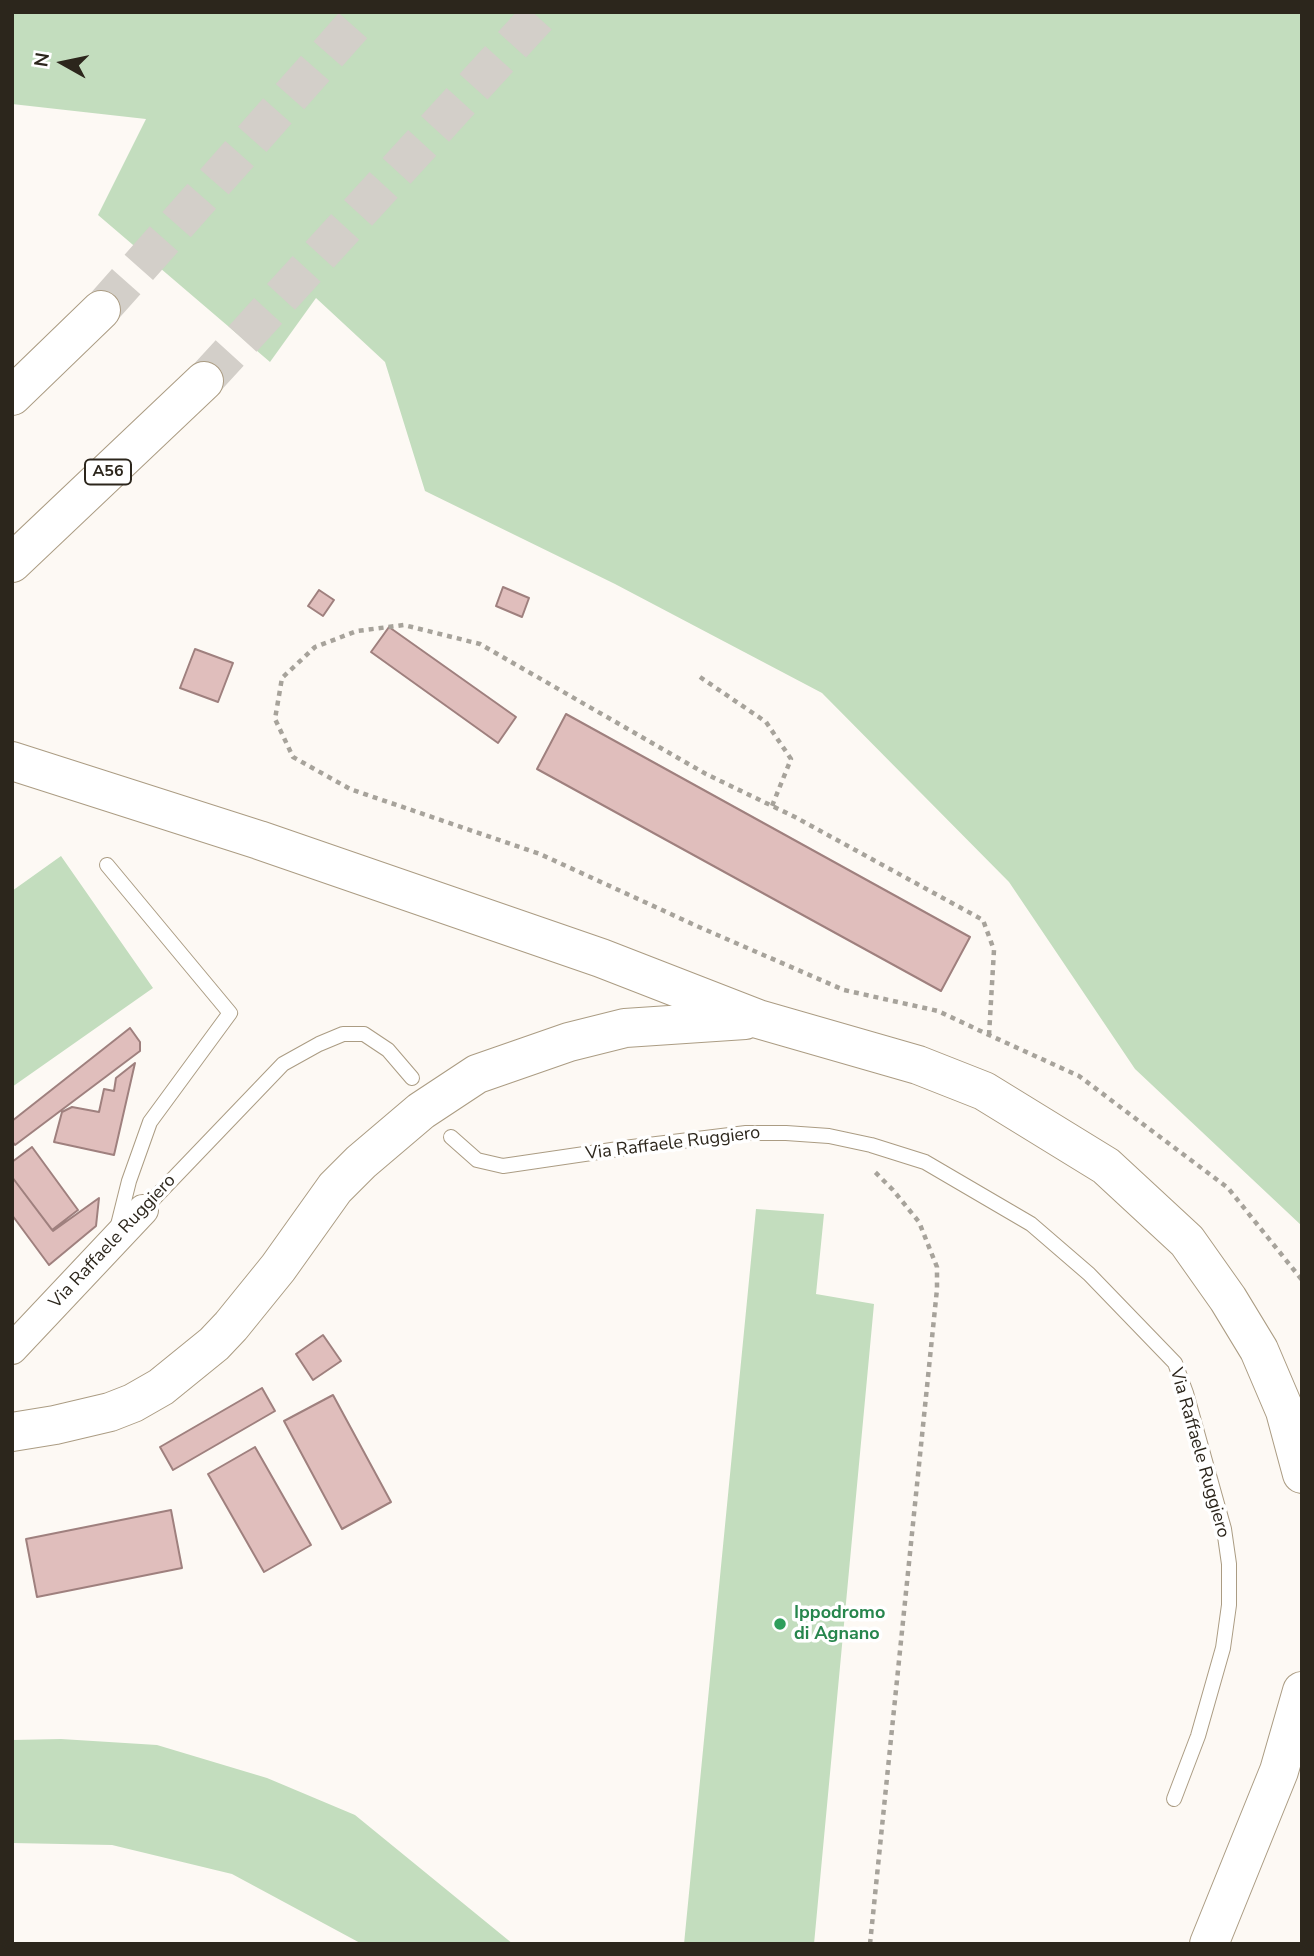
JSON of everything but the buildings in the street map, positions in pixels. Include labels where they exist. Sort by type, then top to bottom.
[{"type":"highway","points":[[12,396],[101,310]]},
{"type":"highway","name":"A56","points":[[12,564],[204,381]]},
{"type":"highway","points":[[12,761],[259,840],[601,958],[758,1019],[950,1076],[984,1091],[1106,1166],[1187,1241],[1228,1298],[1259,1350],[1286,1411],[1302,1474]]},
{"type":"highway","points":[[12,1432],[85,1419],[133,1403],[161,1387],[214,1344],[278,1268],[335,1188],[388,1138],[477,1073],[569,1042],[625,1028],[758,1019]]},
{"type":"highway","points":[[1209,1944],[1279,1771],[1302,1691]]},
{"type":"street","name":"Via Raffaele Ruggiero","points":[[12,1349],[144,1210]]},
{"type":"lane","points":[[107,865],[230,1013],[150,1122],[129,1181],[114,1241]]},
{"type":"lane","name":"Via Raffaele Ruggiero","points":[[144,1210],[283,1064],[319,1044],[343,1034],[364,1034],[388,1050],[412,1078]]},
{"type":"lane","name":"Via Raffaele Ruggiero","points":[[451,1137],[477,1160],[503,1166],[746,1133],[829,1136],[871,1145],[925,1162],[1031,1224],[1089,1273],[1175,1363],[1221,1517],[1229,1564],[1229,1605],[1216,1679],[1174,1799]]},
{"type":"path","points":[[989,1035],[993,950],[983,920],[772,806],[706,774],[480,644],[404,625],[357,631],[315,647],[282,678],[275,719],[293,757],[350,789],[540,853],[699,927],[844,990],[938,1012],[1079,1076],[1228,1188],[1302,1280]]},
{"type":"path","points":[[700,677],[766,722],[791,759],[772,806]]},
{"type":"path","points":[[829,1136],[858,1157],[893,1190],[919,1222],[937,1267],[937,1289],[870,1944]]},
{"type":"green space","points":[[12,12],[1302,12],[1302,1226],[1135,1069],[1009,882],[822,693],[615,584],[425,491],[385,362],[316,298],[270,362],[98,215],[146,119],[12,104]]},
{"type":"green space","points":[[61,856],[153,988],[12,1087],[12,891]]},
{"type":"green space","name":"Ippodromo di Agnano","points":[[756,1209],[824,1214],[816,1294],[874,1304],[814,1944],[684,1944]]},
{"type":"green space","points":[[61,1739],[157,1745],[267,1778],[355,1815],[513,1944],[362,1944],[232,1874],[112,1845],[12,1843],[12,1740]]},
{"type":"tunnel","points":[[101,310],[365,12]]},
{"type":"tunnel","points":[[204,381],[542,12]]},
{"type":"place","name":"Ippodromo di Agnano","points":[[780,1624]]}]
